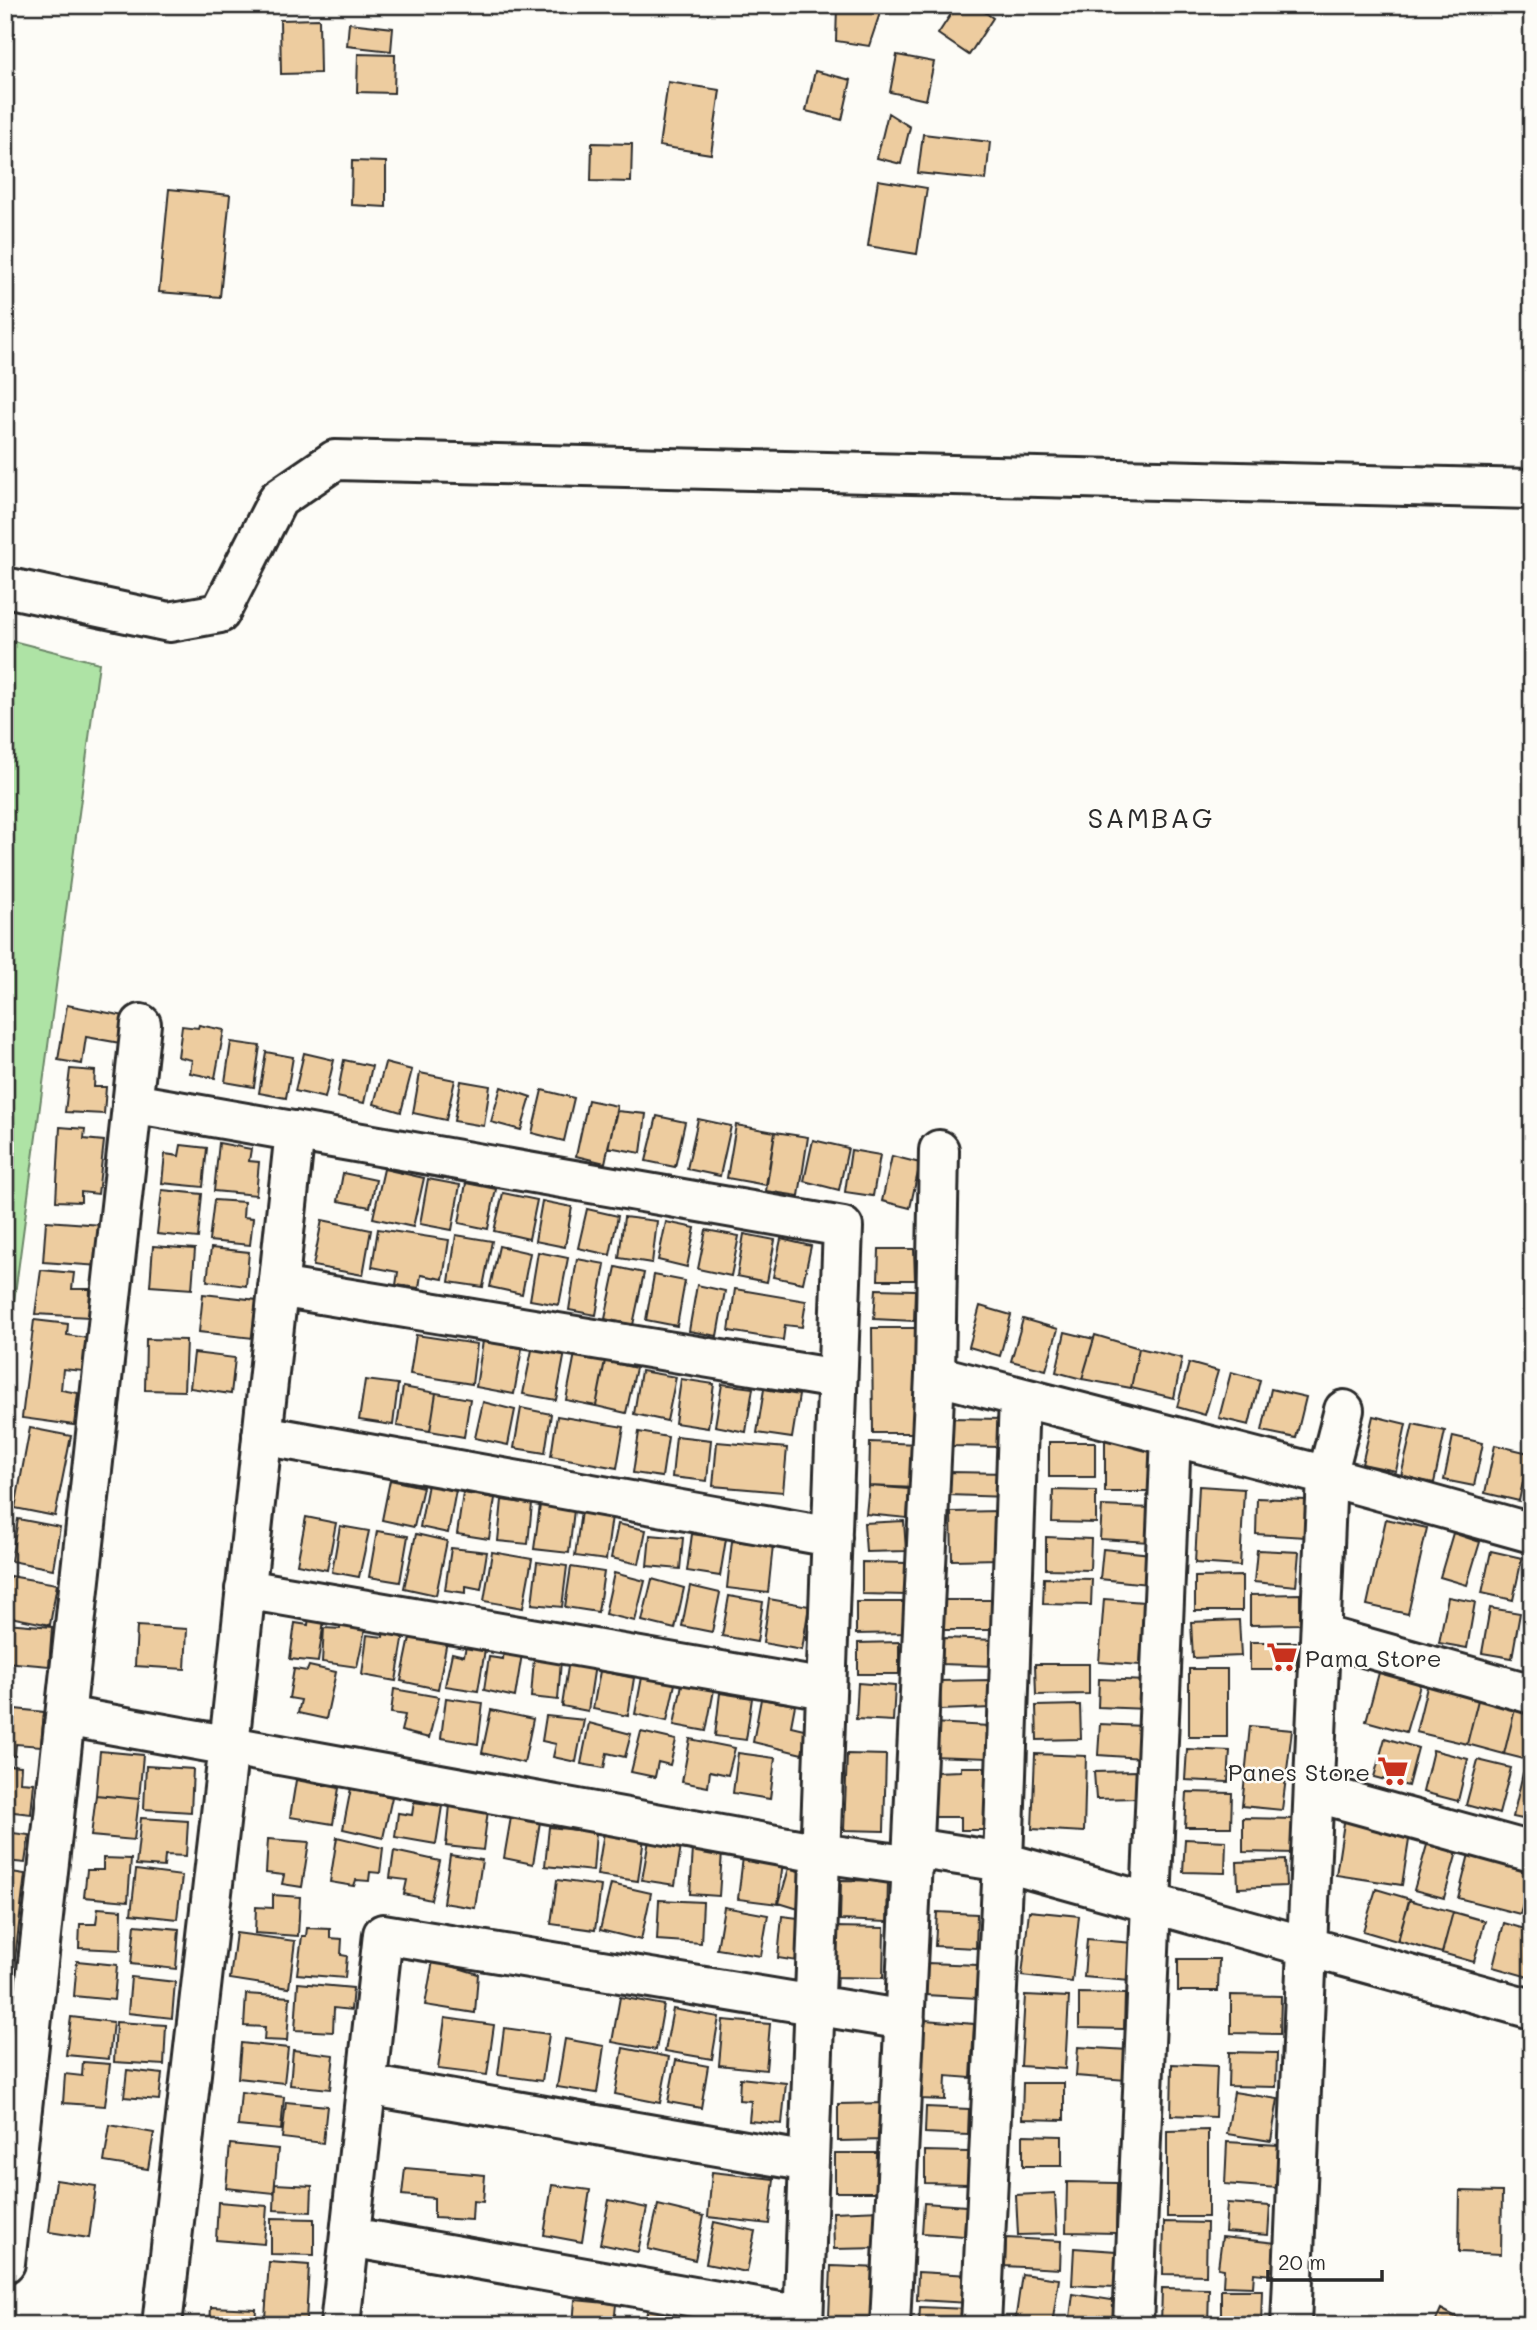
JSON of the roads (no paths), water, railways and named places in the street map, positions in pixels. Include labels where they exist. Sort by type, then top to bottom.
[{"type":"street","points":[[5,587],[169,622],[220,613],[278,499],[335,460],[1532,489]]},
{"type":"street","points":[[5,2263],[141,1024]]},
{"type":"street","points":[[132,1103],[843,1227],[803,2320],[350,2237]]},
{"type":"street","points":[[162,2325],[229,1745],[295,1131]]},
{"type":"street","points":[[890,2325],[935,1375],[939,1150]]},
{"type":"street","points":[[278,1287],[837,1379]]},
{"type":"street","points":[[935,1375],[1327,1476],[1532,1534]]},
{"type":"street","points":[[981,2325],[1003,1862],[1019,1397]]},
{"type":"street","points":[[1291,2325],[1327,1476],[1344,1410]]},
{"type":"street","points":[[262,1435],[832,1537]]},
{"type":"street","points":[[1133,2325],[1171,1436]]},
{"type":"street","points":[[245,1589],[826,1689]]},
{"type":"street","points":[[1321,1635],[1532,1694]]},
{"type":"street","points":[[65,1716],[820,1853],[1003,1862],[1532,2009]]},
{"type":"street","points":[[1314,1792],[1532,1853]]},
{"type":"street","points":[[341,2325],[383,1934],[905,2020]]},
{"type":"street","points":[[367,2085],[809,2162]]},
{"type":"place","name":"Pama Store","points":[[1282,1657]]},
{"type":"place","name":"Panes Store","points":[[1393,1771]]},
{"type":"district","name":"SAMBAG","points":[[1151,817]]}]
